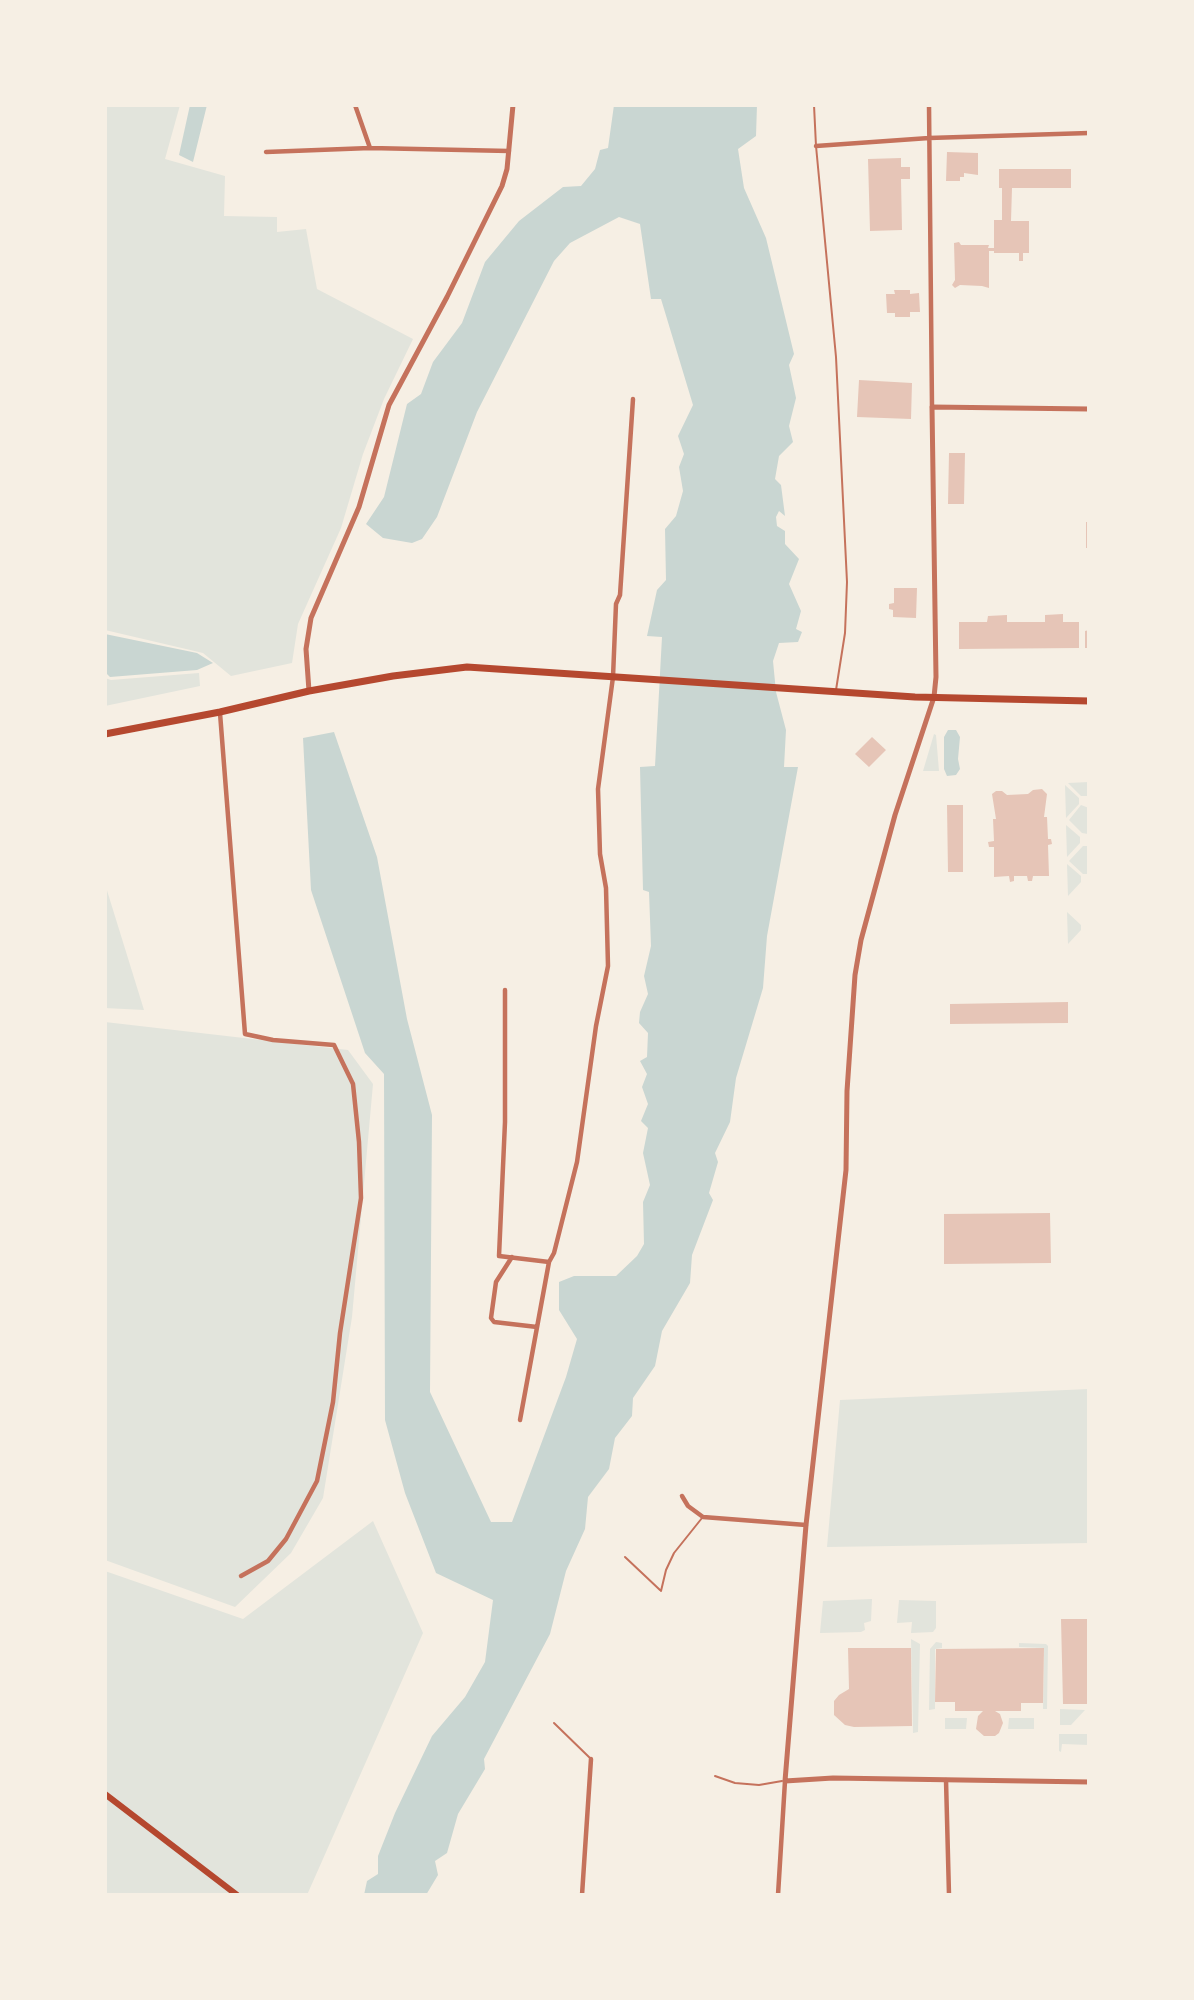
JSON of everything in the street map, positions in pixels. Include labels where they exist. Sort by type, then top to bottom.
[{"type":"main road","points":[[105,734],[220,712],[309,691],[393,676],[467,667],[934,697],[1089,701]]},
{"type":"main road","points":[[105,1794],[235,1894]]},
{"type":"street","points":[[355,105],[370,148]]},
{"type":"street","points":[[309,691],[306,649],[311,618],[359,507],[389,405],[502,186],[507,169],[513,105]]},
{"type":"street","points":[[778,1895],[806,1525],[846,1170],[851,1017],[859,952],[895,816],[934,697],[936,677],[929,105]]},
{"type":"street","points":[[816,146],[929,138],[1089,133]]},
{"type":"street","points":[[266,152],[370,148],[509,151]]},
{"type":"street","points":[[520,1420],[549,1262],[554,1253],[577,1162],[596,1026],[608,966],[606,888],[600,854],[598,789],[613,677],[616,604],[620,595],[633,399]]},
{"type":"street","points":[[932,407],[1089,408]]},
{"type":"street","points":[[220,712],[245,1034],[273,1040],[334,1045],[353,1084],[361,1198],[332,1402],[317,1481],[286,1539],[268,1560],[241,1576]]},
{"type":"street","points":[[505,990],[505,1122],[499,1256],[549,1262]]},
{"type":"street","points":[[512,1257],[496,1282],[491,1318],[494,1322],[537,1326]]},
{"type":"street","points":[[682,1496],[688,1506],[703,1517],[806,1525]]},
{"type":"street","points":[[582,1895],[591,1759]]},
{"type":"street","points":[[785,1781],[833,1778],[1089,1782]]},
{"type":"street","points":[[946,1780],[949,1895]]},
{"type":"lane","points":[[814,105],[835,357],[847,582],[845,633],[836,690]]},
{"type":"lane","points":[[625,1557],[661,1591],[674,1553],[703,1517]]},
{"type":"lane","points":[[554,1723],[591,1759]]},
{"type":"lane","points":[[715,1776],[735,1783],[760,1785],[785,1781]]},
{"type":"shaded area","points":[[105,105],[180,105],[165,159],[225,176],[224,216],[277,217],[277,232],[306,229],[317,289],[413,339],[384,399],[363,454],[341,528],[298,624],[292,663],[231,676],[203,653],[105,630]]},
{"type":"shaded area","points":[[190,105],[207,105],[193,162],[179,155]]},
{"type":"shaded area","points":[[614,105],[757,105],[756,136],[738,149],[744,188],[766,238],[794,354],[789,365],[796,398],[789,426],[793,442],[779,456],[775,479],[781,485],[785,516],[779,511],[776,517],[777,526],[785,531],[785,544],[799,559],[789,584],[801,611],[796,629],[802,632],[798,642],[779,643],[773,661],[776,692],[786,730],[784,767],[798,767],[767,936],[763,988],[736,1078],[730,1122],[715,1153],[718,1162],[709,1193],[713,1200],[692,1255],[690,1283],[662,1331],[655,1366],[633,1398],[632,1416],[615,1438],[609,1469],[588,1497],[585,1529],[566,1571],[550,1634],[484,1759],[485,1769],[458,1814],[447,1853],[435,1861],[438,1875],[426,1895],[364,1895],[367,1881],[378,1874],[378,1856],[395,1813],[432,1736],[465,1697],[485,1662],[493,1600],[436,1573],[405,1493],[385,1420],[384,1074],[365,1053],[311,890],[303,738],[334,732],[377,857],[407,1019],[432,1115],[430,1392],[491,1522],[512,1522],[566,1377],[577,1339],[559,1310],[559,1282],[574,1276],[616,1276],[637,1256],[644,1244],[643,1202],[650,1185],[643,1153],[648,1128],[641,1121],[648,1104],[642,1087],[647,1074],[640,1061],[647,1057],[648,1033],[639,1023],[640,1012],[648,994],[644,976],[651,946],[649,892],[643,890],[640,767],[655,766],[662,637],[647,636],[657,590],[666,580],[665,529],[676,516],[683,491],[679,467],[684,454],[678,436],[693,405],[661,299],[651,299],[640,224],[619,217],[570,243],[554,261],[477,412],[437,517],[422,539],[412,543],[383,538],[366,524],[384,497],[407,404],[421,394],[433,362],[462,323],[485,262],[519,221],[563,187],[581,186],[595,169],[600,150],[608,148]]},
{"type":"shaded area","points":[[105,634],[197,653],[213,663],[197,670],[110,677],[105,672]]},
{"type":"shaded area","points":[[199,673],[200,686],[105,706],[105,678],[111,680]]},
{"type":"shaded area","points":[[948,730],[956,730],[960,737],[960,769],[956,775],[947,776],[944,769],[944,737]]},
{"type":"shaded area","points":[[934,734],[939,771],[923,771]]},
{"type":"shaded area","points":[[1089,782],[1087,796],[1081,796],[1068,783]]},
{"type":"shaded area","points":[[1065,785],[1079,798],[1079,804],[1066,818]]},
{"type":"shaded area","points":[[1081,805],[1089,808],[1088,834],[1082,833],[1069,820]]},
{"type":"shaded area","points":[[1066,825],[1080,837],[1080,843],[1067,857]]},
{"type":"shaded area","points":[[1083,846],[1089,846],[1088,874],[1083,874],[1069,861]]},
{"type":"shaded area","points":[[1067,864],[1081,876],[1081,882],[1068,896]]},
{"type":"shaded area","points":[[105,884],[144,1010],[105,1008]]},
{"type":"shaded area","points":[[1067,912],[1081,925],[1081,930],[1068,944]]},
{"type":"shaded area","points":[[105,1022],[348,1050],[373,1084],[352,1317],[323,1498],[291,1553],[235,1607],[105,1560]]},
{"type":"shaded area","points":[[1089,1389],[1089,1543],[827,1547],[840,1400]]},
{"type":"shaded area","points":[[373,1521],[423,1633],[307,1895],[105,1895],[105,1571],[243,1619]]},
{"type":"shaded area","points":[[872,1599],[871,1621],[864,1623],[865,1630],[820,1633],[823,1601]]},
{"type":"shaded area","points":[[899,1600],[936,1601],[936,1628],[933,1632],[911,1633],[912,1622],[897,1623]]},
{"type":"shaded area","points":[[911,1639],[920,1644],[918,1732],[913,1733]]},
{"type":"shaded area","points":[[936,1642],[942,1643],[942,1648],[935,1649],[935,1709],[929,1710],[930,1649]]},
{"type":"shaded area","points":[[1019,1643],[1048,1646],[1047,1709],[1043,1709],[1044,1648],[1019,1647]]},
{"type":"shaded area","points":[[1060,1709],[1085,1710],[1071,1725],[1060,1725]]},
{"type":"shaded area","points":[[945,1718],[967,1718],[966,1729],[945,1729]]},
{"type":"shaded area","points":[[1009,1718],[1034,1718],[1034,1729],[1008,1729]]},
{"type":"shaded area","points":[[1059,1734],[1089,1734],[1089,1745],[1062,1744],[1061,1752]]},
{"type":"building","points":[[947,152],[978,153],[978,175],[964,173],[960,181],[946,181]]},
{"type":"building","points":[[901,158],[901,167],[910,167],[910,179],[901,179],[902,230],[870,231],[868,159]]},
{"type":"building","points":[[999,169],[1071,169],[1071,188],[1012,188],[1011,221],[1029,221],[1029,253],[1023,253],[1023,261],[1019,261],[1019,253],[989,251],[989,288],[960,285],[955,288],[952,285],[955,280],[954,243],[989,245],[988,248],[994,248],[994,220],[1002,220]]},
{"type":"building","points":[[894,290],[919,293],[920,312],[910,312],[910,317],[895,317],[895,313],[887,313],[886,294],[895,294]]},
{"type":"building","points":[[859,380],[912,383],[911,419],[857,417]]},
{"type":"building","points":[[949,453],[965,453],[964,504],[948,504]]},
{"type":"building","points":[[1086,522],[1089,522],[1089,548],[1086,548]]},
{"type":"building","points":[[894,588],[917,588],[916,618],[893,617],[889,604],[894,603]]},
{"type":"building","points":[[1063,614],[1063,622],[1079,622],[1079,648],[959,649],[959,622],[987,622],[988,616],[1007,615],[1007,622],[1045,622],[1045,615]]},
{"type":"building","points":[[1089,630],[1089,648],[1085,648],[1085,631]]},
{"type":"building","points":[[872,737],[886,750],[869,767],[855,754]]},
{"type":"building","points":[[1042,789],[1047,794],[1044,817],[1047,817],[1048,839],[1051,839],[1052,844],[1048,845],[1049,876],[1033,876],[1032,881],[1028,881],[1027,876],[1014,876],[1014,881],[1010,882],[1009,876],[994,877],[994,847],[989,847],[988,842],[994,841],[993,819],[996,819],[992,794],[1002,791],[1007,795],[1028,794]]},
{"type":"building","points":[[947,805],[963,805],[963,872],[948,872]]},
{"type":"building","points":[[1068,1002],[1068,1023],[950,1024],[950,1004]]},
{"type":"building","points":[[1050,1213],[1051,1263],[944,1264],[944,1214]]},
{"type":"building","points":[[1061,1619],[1089,1619],[1087,1704],[1063,1704]]},
{"type":"building","points":[[848,1648],[911,1648],[912,1726],[854,1727],[845,1725],[834,1715],[834,1701],[849,1689]]},
{"type":"building","points":[[1044,1648],[1043,1703],[1021,1703],[1021,1711],[995,1711],[1000,1714],[1003,1723],[995,1736],[984,1736],[976,1729],[978,1716],[983,1711],[955,1711],[955,1702],[935,1702],[936,1649]]}]
